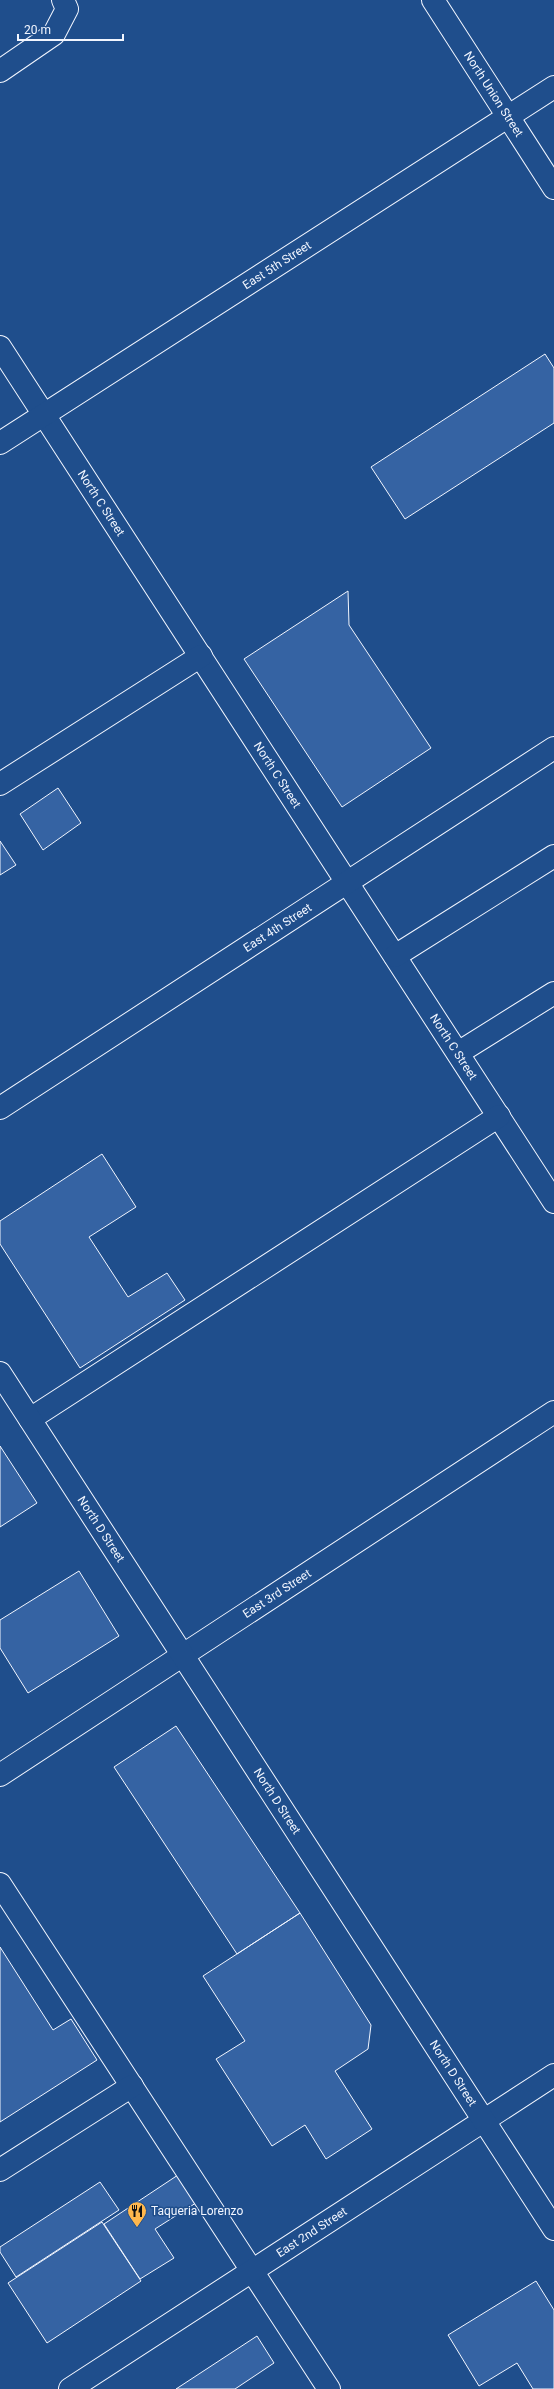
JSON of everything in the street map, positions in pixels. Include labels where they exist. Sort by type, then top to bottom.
[{"type":"street","points":[[0,71],[35,49],[54,34],[66,9],[63,0]]},
{"type":"street","name":"North Union Street","points":[[433,0],[554,188]]},
{"type":"street","name":"East 5th Street","points":[[0,443],[554,87]]},
{"type":"street","name":"North C Street","points":[[0,347],[554,1202]]},
{"type":"street","points":[[0,784],[201,656]]},
{"type":"street","name":"East 4th Street","points":[[0,1108],[554,748]]},
{"type":"street","points":[[395,956],[554,856]]},
{"type":"street","points":[[458,1053],[554,993]]},
{"type":"street","points":[[30,1419],[499,1116]]},
{"type":"street","name":"North D Street","points":[[0,1373],[554,2229]]},
{"type":"street","name":"East 3rd Street","points":[[0,1775],[182,1654],[554,1412]]},
{"type":"street","points":[[0,1884],[329,2389]]},
{"type":"street","name":"East 2nd Street","points":[[70,2389],[554,2075]]},
{"type":"street","points":[[0,2170],[132,2086]]},
{"type":"building","points":[[545,354],[554,368],[554,423],[405,519],[371,467]]},
{"type":"building","points":[[348,591],[349,625],[431,748],[342,807],[244,659]]},
{"type":"building","points":[[58,788],[81,823],[43,850],[20,814]]},
{"type":"building","points":[[0,841],[16,865],[0,875]]},
{"type":"building","points":[[102,1154],[136,1207],[89,1237],[128,1297],[167,1273],[185,1300],[80,1368],[0,1244],[0,1221]]},
{"type":"building","points":[[0,1446],[37,1503],[0,1527]]},
{"type":"building","points":[[79,1571],[119,1636],[28,1693],[0,1648],[0,1620]]},
{"type":"building","points":[[176,1726],[300,1913],[237,1954],[114,1767]]},
{"type":"building","points":[[300,1913],[371,2025],[368,2049],[335,2071],[372,2129],[326,2159],[305,2125],[272,2146],[216,2059],[245,2041],[203,1976]]},
{"type":"building","points":[[0,1947],[53,2030],[71,2019],[97,2060],[0,2122]]},
{"type":"building","points":[[181,2173],[199,2201],[155,2229],[174,2258],[140,2279],[104,2224]]},
{"type":"building","points":[[100,2182],[119,2210],[16,2277],[0,2252],[0,2247]]},
{"type":"building","points":[[102,2222],[141,2281],[47,2343],[8,2283]]},
{"type":"building","points":[[536,2281],[554,2310],[554,2389],[533,2389],[517,2363],[479,2386],[448,2335]]},
{"type":"building","points":[[257,2336],[274,2363],[235,2389],[176,2389]]},
{"type":"place","name":"Taqueria Lorenzo","points":[[137,2228]]}]
